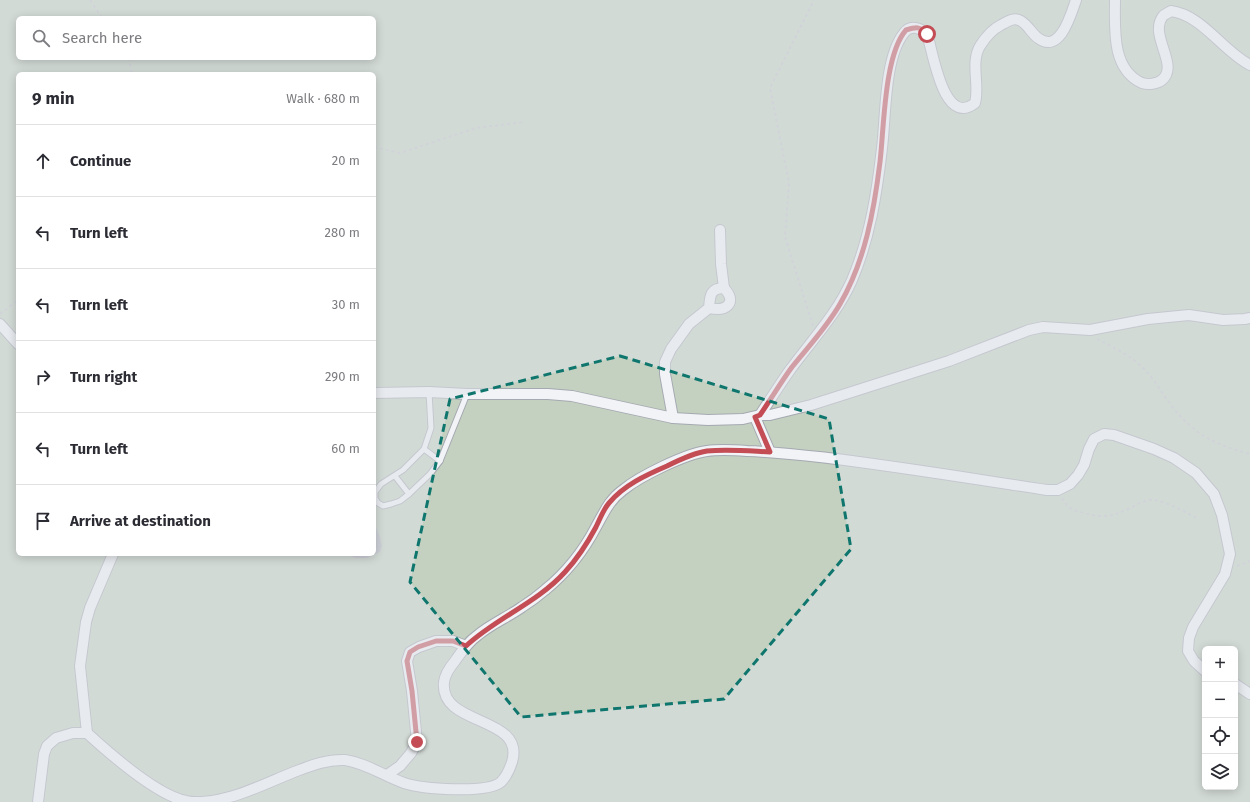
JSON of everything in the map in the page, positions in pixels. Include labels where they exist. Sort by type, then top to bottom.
[{"type":"street","points":[[757,416],[839,305],[852,280],[862,255],[870,224],[878,177],[888,81],[894,52],[903,33],[906,30],[917,27],[922,29],[927,34],[944,92],[955,106],[966,108],[975,103],[976,62],[979,47],[988,35],[998,26],[1012,19],[1021,21],[1038,38],[1045,42],[1052,42],[1058,38],[1067,24],[1076,0]]},
{"type":"street","points":[[1115,0],[1115,42],[1119,57],[1135,80],[1144,84],[1155,84],[1161,82],[1167,76],[1168,69],[1159,33],[1163,16],[1171,11],[1179,12],[1194,20],[1240,60],[1250,65]]},
{"type":"street","points":[[710,308],[718,310],[724,308],[730,303],[731,299],[729,293],[724,288],[721,264],[720,230]]},
{"type":"street","points":[[710,308],[710,297],[713,291],[718,288],[724,288]]},
{"type":"street","points":[[673,418],[665,374],[665,362],[677,338],[689,324],[710,308]]},
{"type":"street","points":[[376,393],[429,392],[572,396],[673,418],[708,420],[770,415],[811,405],[950,361],[1029,330],[1043,328],[1090,330],[1148,319],[1189,314],[1223,320],[1250,318]]},
{"type":"street","points":[[0,324],[16,342]]},
{"type":"street","points":[[757,416],[770,452]]},
{"type":"street","points":[[112,556],[90,608],[86,622],[80,666],[87,733],[105,750],[128,768],[168,795],[186,801],[215,801],[233,797],[315,764],[331,760],[344,760],[361,764],[408,784],[475,790],[494,786],[501,782],[510,768],[514,754],[511,742],[507,735],[502,731],[469,716],[454,706],[448,699],[445,690],[444,682],[446,674],[466,646],[477,636],[522,608],[547,589],[565,572],[596,527],[608,504],[622,490],[641,478],[686,457],[705,451],[724,450],[770,452],[864,462],[1047,490],[1058,490],[1070,484],[1078,475],[1084,465],[1094,439],[1104,434],[1114,434],[1154,449],[1174,458],[1196,473],[1214,494],[1222,515],[1230,554],[1225,574],[1193,626],[1189,638],[1188,651],[1194,661],[1202,668]]},
{"type":"street","points":[[387,775],[400,766],[416,746],[417,742],[412,691],[407,661],[410,652],[418,647],[436,641],[453,641],[466,646]]},
{"type":"street","points":[[1238,686],[1250,694]]},
{"type":"street","points":[[38,802],[44,754],[47,746],[56,738],[73,733],[87,733]]},
{"type":"lane","points":[[376,491],[381,484],[395,476],[424,449],[430,428],[429,392]]},
{"type":"lane","points":[[376,500],[383,506],[400,501],[430,474],[440,461],[467,394]]},
{"type":"lane","points":[[424,449],[440,461]]},
{"type":"lane","points":[[395,476],[409,494]]},
{"type":"path","points":[[90,0],[101,16]]},
{"type":"path","points":[[814,0],[770,88],[789,183],[785,237],[816,337]]},
{"type":"path","points":[[129,60],[132,72]]},
{"type":"path","points":[[376,147],[400,153],[476,128],[525,122]]},
{"type":"path","points":[[0,314],[16,302]]},
{"type":"path","points":[[1095,338],[1121,351],[1141,366],[1187,424],[1206,438],[1227,448],[1250,454]]},
{"type":"path","points":[[1058,490],[1064,502],[1072,510],[1095,517],[1107,517],[1144,501],[1154,500],[1197,518]]},
{"type":"highlighted area","points":[[620,356],[829,419],[851,549],[724,699],[521,717],[410,582],[450,399]]},
{"type":"green space","points":[[0,0],[1250,0],[1250,802],[0,802]]},
{"type":"building","points":[[376,528],[382,546],[380,552],[376,554]]},
{"type":"building","points":[[350,556],[371,556],[367,558],[355,558]]},
{"type":"route","points":[[417,742],[412,691],[407,661],[410,652],[418,647],[436,641],[453,641],[466,646],[477,636],[522,608],[547,589],[565,572],[586,544],[608,504],[622,490],[641,478],[686,457],[705,451],[724,450],[770,452],[755,417],[760,415],[791,369],[839,305],[852,280],[862,255],[870,224],[882,147],[888,81],[894,52],[906,30],[917,27],[922,29],[927,34]]}]
